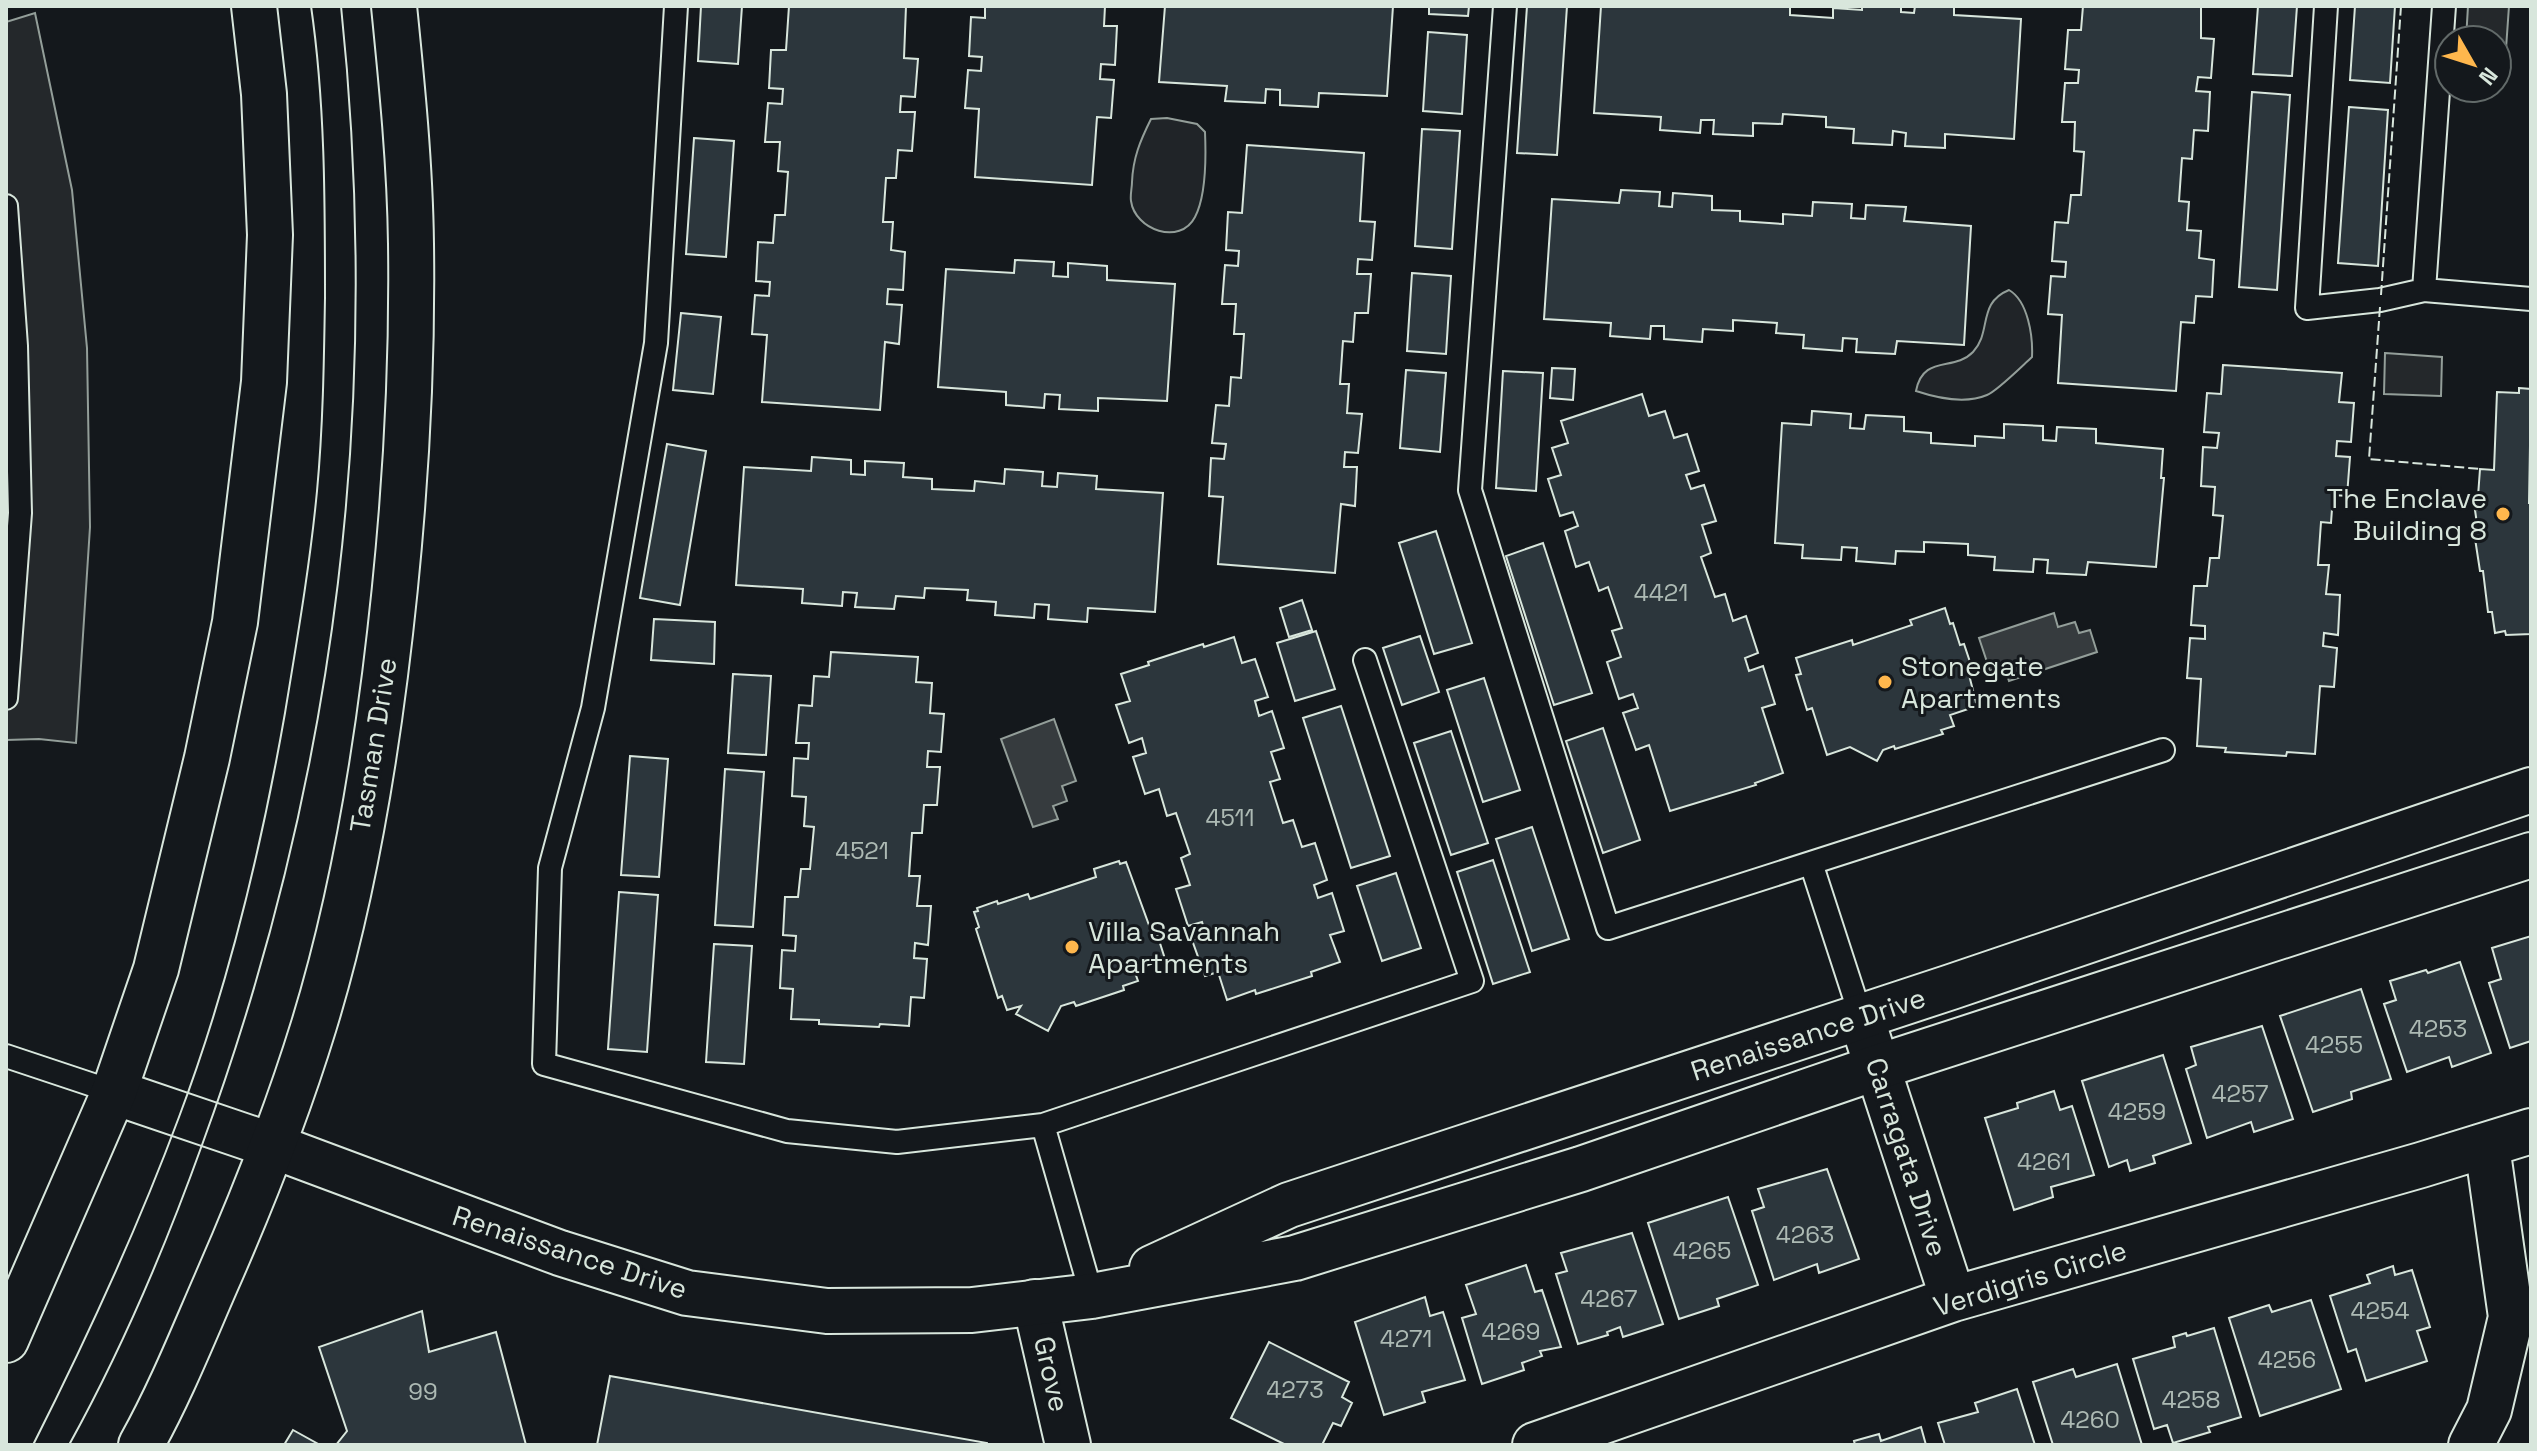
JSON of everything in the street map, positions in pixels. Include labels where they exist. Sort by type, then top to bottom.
[{"type":"street","points":[[6,1340],[114,1092],[159,955],[207,758],[235,622],[264,382],[270,235],[264,94],[254,6]]},
{"type":"street","name":"Tasman Drive","points":[[141,1445],[163,1406],[273,1146],[314,1025],[348,898],[376,743],[397,578],[408,413],[411,242],[402,79],[394,6]]},
{"type":"street","name":"Renaissance Drive","points":[[1092,1296],[1289,1205],[1861,1017],[2531,790]]},
{"type":"street","name":"Renaissance Drive","points":[[114,1092],[273,1146],[560,1253],[687,1293],[827,1311],[972,1310],[1092,1296],[1295,1258],[1581,1169],[1878,1067],[2531,855]]},
{"type":"street","name":"Carragata Drive","points":[[1861,1017],[1953,1299]]},
{"type":"street","name":"Verdigris Circle","points":[[1535,1445],[1953,1299],[2531,1131]]},
{"type":"street","points":[[2471,1445],[2489,1410],[2511,1317],[2487,1146]]},
{"type":"street","name":"Grove","points":[[1035,1302],[1068,1445]]},
{"type":"lane","points":[[676,6],[656,343],[593,708],[550,868],[544,1064],[787,1131],[897,1142],[1043,1125],[1472,981],[1365,660]]},
{"type":"lane","points":[[1505,6],[1470,490],[1608,928],[2163,750]]},
{"type":"lane","points":[[2326,6],[2307,308],[2380,300],[2424,290],[2531,299]]},
{"type":"lane","points":[[2424,290],[2444,6]]},
{"type":"lane","points":[[6,206],[16,346],[20,513],[7,683]]},
{"type":"lane","points":[[1811,863],[1861,1017]]},
{"type":"lane","points":[[6,1056],[114,1092]]},
{"type":"lane","points":[[1043,1125],[1092,1296]]},
{"type":"shaded area","points":[[2468,6],[2509,6],[2508,24],[2467,24]]},
{"type":"shaded area","points":[[35,13],[72,190],[87,348],[90,527],[76,743],[39,739],[6,740],[6,22]]},
{"type":"shaded area","points":[[1167,118],[1197,124],[1205,132],[1199,208],[1188,226],[1169,232],[1159,231],[1141,220],[1134,211],[1131,199],[1134,165],[1151,119]]},
{"type":"shaded area","points":[[2009,290],[2025,310],[2032,339],[2032,357],[1997,389],[1979,398],[1952,399],[1916,391],[1925,372],[1965,358],[1973,352],[1979,344],[1993,302]]},
{"type":"shaded area","points":[[2385,353],[2442,357],[2441,396],[2384,394]]},
{"type":"shaded area","points":[[2054,613],[2058,627],[2075,622],[2079,633],[2090,630],[2097,652],[2009,681],[2004,666],[1990,671],[1979,638]]},
{"type":"shaded area","points":[[1054,719],[1076,781],[1062,786],[1067,801],[1053,806],[1058,819],[1033,827],[1001,739]]},
{"type":"building","points":[[701,6],[742,6],[738,64],[698,61]]},
{"type":"building","points":[[789,6],[906,6],[904,58],[918,59],[915,97],[901,96],[900,112],[915,112],[912,151],[898,150],[896,178],[886,178],[883,222],[893,222],[891,250],[905,252],[903,290],[888,289],[887,304],[902,305],[899,344],[885,342],[880,410],[762,402],[767,335],[752,334],[755,295],[769,296],[770,282],[756,281],[758,242],[773,243],[775,215],[785,215],[788,172],[778,171],[780,142],[765,142],[768,103],[782,104],[783,89],[769,88],[771,50],[786,50]]},
{"type":"building","points":[[985,6],[1105,6],[1104,26],[1117,26],[1115,65],[1101,64],[1100,79],[1114,80],[1111,118],[1097,117],[1092,185],[975,177],[979,109],[965,108],[968,70],[981,71],[982,57],[969,56],[971,17],[985,18]]},
{"type":"building","points":[[1165,6],[1393,6],[1387,96],[1319,93],[1318,107],[1280,105],[1280,90],[1266,89],[1265,103],[1225,101],[1227,86],[1159,82]]},
{"type":"building","points":[[1429,6],[1469,6],[1468,16],[1429,14]]},
{"type":"building","points":[[1527,6],[1567,6],[1557,155],[1517,153]]},
{"type":"building","points":[[1601,6],[1790,6],[1790,15],[1833,18],[1833,8],[1862,10],[1862,6],[1901,6],[1901,12],[1914,13],[1915,6],[1954,6],[1954,15],[2021,19],[2014,139],[1945,134],[1945,148],[1905,146],[1906,133],[1893,131],[1892,145],[1853,143],[1854,129],[1826,127],[1826,117],[1783,114],[1782,124],[1753,123],[1753,136],[1713,134],[1714,120],[1701,120],[1700,133],[1660,130],[1661,117],[1594,113]]},
{"type":"building","points":[[2083,6],[2201,6],[2201,38],[2214,39],[2211,78],[2198,77],[2196,91],[2210,92],[2208,131],[2194,130],[2192,159],[2182,158],[2179,201],[2189,202],[2187,230],[2201,231],[2199,258],[2214,260],[2212,297],[2196,296],[2194,323],[2181,322],[2176,391],[2058,383],[2062,315],[2048,314],[2051,276],[2065,277],[2066,262],[2052,261],[2055,222],[2068,223],[2071,195],[2081,195],[2084,152],[2074,151],[2075,122],[2062,122],[2065,83],[2078,83],[2079,70],[2065,69],[2068,30],[2081,30]]},
{"type":"building","points":[[2258,6],[2297,6],[2292,76],[2253,74]]},
{"type":"building","points":[[2355,6],[2395,6],[2390,83],[2350,80]]},
{"type":"building","points":[[1428,32],[1467,35],[1462,114],[1423,111]]},
{"type":"building","points":[[2252,92],[2290,95],[2277,290],[2239,287]]},
{"type":"building","points":[[2349,107],[2388,110],[2378,266],[2338,263]]},
{"type":"building","points":[[1422,129],[1460,131],[1452,249],[1415,246]]},
{"type":"building","points":[[694,138],[734,141],[726,257],[686,254]]},
{"type":"building","points":[[1247,145],[1364,153],[1360,221],[1375,222],[1372,260],[1358,259],[1357,274],[1371,274],[1368,313],[1355,313],[1353,342],[1343,341],[1340,384],[1349,384],[1347,413],[1362,414],[1358,453],[1345,452],[1344,467],[1357,467],[1355,506],[1341,504],[1335,573],[1218,564],[1223,497],[1209,496],[1211,458],[1224,459],[1226,444],[1212,443],[1216,405],[1229,406],[1231,377],[1241,378],[1244,334],[1234,334],[1236,304],[1222,304],[1225,265],[1238,266],[1239,251],[1226,250],[1228,212],[1242,213]]},
{"type":"building","points":[[1621,190],[1660,192],[1659,206],[1672,207],[1673,193],[1712,196],[1712,210],[1740,211],[1740,221],[1783,224],[1783,214],[1812,216],[1813,202],[1852,204],[1851,218],[1865,219],[1866,205],[1906,207],[1904,221],[1971,226],[1964,345],[1897,341],[1895,354],[1856,352],[1857,339],[1843,338],[1842,351],[1803,348],[1804,335],[1776,333],[1777,323],[1733,320],[1733,331],[1703,329],[1702,342],[1664,339],[1664,326],[1651,326],[1650,339],[1610,336],[1611,323],[1544,319],[1552,199],[1619,203]]},
{"type":"building","points":[[1015,260],[1054,262],[1053,276],[1068,277],[1068,263],[1107,266],[1107,280],[1175,284],[1167,401],[1098,398],[1098,411],[1059,409],[1060,395],[1045,394],[1044,408],[1006,405],[1006,392],[938,387],[946,269],[1014,273]]},
{"type":"building","points":[[1412,273],[1451,276],[1446,354],[1407,351]]},
{"type":"building","points":[[681,313],[721,317],[713,394],[673,390]]},
{"type":"building","points":[[2223,365],[2342,373],[2339,402],[2354,403],[2351,442],[2337,441],[2336,456],[2350,457],[2347,496],[2333,495],[2331,523],[2321,522],[2318,565],[2329,565],[2326,594],[2340,595],[2338,635],[2324,633],[2323,646],[2337,648],[2334,687],[2320,686],[2315,754],[2287,752],[2286,756],[2225,752],[2226,748],[2197,746],[2201,679],[2187,678],[2190,638],[2205,639],[2205,626],[2191,625],[2194,586],[2207,586],[2210,558],[2219,558],[2223,516],[2213,515],[2215,487],[2201,486],[2203,447],[2217,448],[2219,433],[2204,432],[2207,393],[2221,394]]},
{"type":"building","points":[[1552,368],[1575,369],[1573,400],[1550,398]]},
{"type":"building","points":[[1406,370],[1446,373],[1440,452],[1400,448]]},
{"type":"building","points":[[1503,371],[1543,373],[1536,491],[1496,488]]},
{"type":"building","name":"The Enclave Building 8","points":[[2519,388],[2531,389],[2531,634],[2506,635],[2505,631],[2495,633],[2492,612],[2488,612],[2474,532],[2478,531],[2475,510],[2480,469],[2494,470],[2497,392],[2519,393]]},
{"type":"building","points":[[1642,394],[1649,416],[1665,411],[1674,438],[1687,434],[1699,471],[1686,475],[1691,489],[1704,485],[1716,521],[1702,525],[1711,553],[1701,557],[1715,597],[1725,594],[1733,621],[1746,616],[1758,653],[1745,658],[1749,671],[1763,666],[1775,704],[1762,708],[1783,773],[1756,785],[1670,811],[1649,745],[1636,750],[1623,713],[1638,708],[1633,694],[1619,699],[1607,662],[1621,657],[1612,631],[1622,628],[1608,587],[1599,591],[1589,562],[1576,567],[1565,531],[1578,526],[1573,512],[1560,516],[1548,479],[1561,475],[1552,448],[1568,443],[1561,421]]},
{"type":"building","points":[[1812,411],[1851,414],[1850,428],[1864,429],[1866,415],[1904,417],[1904,431],[1931,433],[1931,443],[1975,446],[1975,436],[2004,438],[2004,424],[2043,426],[2043,440],[2056,441],[2057,427],[2096,429],[2096,443],[2163,449],[2161,478],[2164,478],[2156,567],[2088,562],[2086,575],[2047,573],[2048,560],[2034,559],[2033,572],[1994,570],[1995,557],[1968,555],[1968,544],[1924,542],[1924,552],[1896,551],[1895,564],[1856,561],[1857,548],[1842,547],[1841,560],[1802,558],[1803,545],[1775,543],[1782,423],[1811,425]]},
{"type":"building","points":[[667,444],[706,451],[680,605],[640,598]]},
{"type":"building","points":[[812,457],[851,460],[851,474],[865,475],[865,461],[904,463],[903,477],[932,479],[932,489],[974,491],[975,481],[1004,484],[1005,469],[1043,472],[1042,486],[1057,487],[1058,473],[1097,476],[1096,489],[1163,493],[1155,612],[1088,608],[1087,622],[1048,619],[1049,605],[1035,604],[1034,618],[995,615],[996,602],[967,600],[968,590],[925,588],[924,598],[896,596],[894,609],[855,607],[857,593],[843,592],[842,606],[802,603],[803,589],[736,585],[744,467],[811,471]]},
{"type":"building","points":[[1436,531],[1472,643],[1434,654],[1399,543]]},
{"type":"building","points":[[1543,543],[1592,693],[1554,705],[1506,556]]},
{"type":"building","points":[[1302,600],[1312,630],[1289,637],[1280,608]]},
{"type":"building","name":"Stonegate Apartments","points":[[1945,608],[1971,665],[1967,667],[1977,706],[1950,715],[1954,726],[1941,730],[1943,734],[1883,750],[1877,761],[1850,747],[1827,755],[1812,708],[1807,710],[1796,675],[1801,674],[1796,658],[1852,640],[1853,645],[1912,625],[1910,620]]},
{"type":"building","points":[[654,619],[715,622],[714,664],[651,660]]},
{"type":"building","points":[[1316,631],[1335,689],[1295,701],[1277,643]]},
{"type":"building","points":[[1420,636],[1439,692],[1402,705],[1383,648]]},
{"type":"building","points":[[1234,637],[1242,663],[1255,659],[1268,697],[1255,701],[1259,716],[1272,711],[1284,748],[1271,752],[1280,779],[1270,782],[1283,823],[1293,820],[1302,847],[1315,843],[1327,880],[1314,885],[1318,898],[1332,893],[1344,931],[1330,935],[1340,962],[1311,972],[1312,976],[1227,1000],[1218,972],[1205,976],[1192,940],[1206,935],[1202,922],[1188,926],[1176,889],[1190,885],[1181,858],[1190,854],[1176,813],[1167,816],[1159,789],[1145,794],[1133,757],[1146,753],[1142,738],[1129,743],[1116,705],[1130,701],[1121,674],[1149,665],[1148,662]]},
{"type":"building","points":[[831,652],[918,657],[916,682],[932,683],[930,713],[944,714],[941,752],[928,751],[927,767],[940,767],[937,805],[924,805],[922,833],[912,833],[909,876],[920,876],[917,906],[931,906],[928,945],[915,943],[914,958],[927,959],[924,998],[911,997],[909,1026],[819,1024],[819,1020],[791,1019],[793,989],[780,988],[782,950],[795,951],[796,936],[783,935],[785,897],[798,897],[801,869],[810,869],[814,827],[804,826],[806,797],[792,796],[794,758],[808,759],[809,743],[796,743],[799,705],[812,706],[814,676],[829,677]]},
{"type":"building","points":[[733,674],[771,676],[766,755],[728,753]]},
{"type":"building","points":[[1484,678],[1520,790],[1483,802],[1447,690]]},
{"type":"building","points":[[1341,706],[1390,856],[1351,868],[1303,718]]},
{"type":"building","points":[[1603,728],[1640,840],[1603,853],[1566,741]]},
{"type":"building","points":[[1451,731],[1488,843],[1451,855],[1414,743]]},
{"type":"building","points":[[630,756],[668,759],[659,877],[621,875]]},
{"type":"building","points":[[725,769],[764,772],[753,927],[715,925]]},
{"type":"building","points":[[1532,827],[1569,939],[1532,951],[1496,839]]},
{"type":"building","points":[[1493,860],[1530,972],[1493,984],[1457,872]]},
{"type":"building","name":"Villa Savannah Apartments","points":[[1119,861],[1120,864],[1126,862],[1153,936],[1157,934],[1165,959],[1134,970],[1138,981],[1123,986],[1124,990],[1076,1006],[1074,1002],[1061,1006],[1048,1031],[1016,1014],[1021,1006],[1007,1010],[1002,996],[998,998],[976,929],[979,927],[974,912],[978,911],[977,908],[1028,894],[1030,899],[1096,877],[1094,869]]},
{"type":"building","points":[[1396,873],[1421,948],[1382,961],[1357,886]]},
{"type":"building","points":[[619,892],[658,895],[647,1052],[608,1049]]},
{"type":"building","points":[[2531,936],[2531,1041],[2510,1048],[2489,983],[2501,979],[2492,948]]},
{"type":"building","points":[[714,944],[752,946],[744,1064],[706,1062]]},
{"type":"building","points":[[2460,962],[2491,1053],[2452,1067],[2449,1057],[2407,1072],[2384,1004],[2396,1000],[2390,981]]},
{"type":"building","points":[[2361,989],[2391,1079],[2351,1092],[2352,1099],[2313,1112],[2280,1016]]},
{"type":"building","points":[[2262,1026],[2293,1119],[2254,1132],[2251,1122],[2207,1138],[2186,1069],[2196,1065],[2191,1047]]},
{"type":"building","points":[[2163,1055],[2191,1143],[2153,1156],[2155,1163],[2130,1171],[2127,1160],[2109,1167],[2082,1081]]},
{"type":"building","points":[[2054,1091],[2060,1110],[2072,1106],[2094,1175],[2051,1187],[2053,1197],[2014,1210],[1985,1118],[2018,1108],[2017,1103]]},
{"type":"building","points":[[1827,1169],[1859,1259],[1819,1273],[1817,1264],[1774,1280],[1752,1211],[1764,1207],[1758,1189]]},
{"type":"building","points":[[1728,1197],[1758,1285],[1717,1299],[1719,1306],[1679,1319],[1648,1223]]},
{"type":"building","points":[[1632,1233],[1663,1324],[1623,1337],[1620,1327],[1607,1332],[1608,1335],[1578,1344],[1556,1274],[1567,1271],[1561,1253]]},
{"type":"building","points":[[1526,1265],[1535,1292],[1542,1290],[1561,1347],[1540,1351],[1542,1356],[1522,1363],[1524,1370],[1482,1384],[1462,1318],[1476,1314],[1466,1285]]},
{"type":"building","points":[[2393,1266],[2395,1275],[2412,1270],[2430,1327],[2417,1331],[2427,1361],[2366,1381],[2356,1349],[2348,1352],[2330,1296],[2370,1283],[2367,1275]]},
{"type":"building","points":[[1425,1297],[1430,1316],[1443,1312],[1465,1380],[1422,1392],[1425,1402],[1384,1415],[1355,1322]]},
{"type":"building","points":[[2311,1300],[2341,1389],[2260,1416],[2229,1318],[2269,1305],[2272,1312]]},
{"type":"building","points":[[422,1311],[429,1352],[496,1332],[526,1445],[336,1445],[347,1431],[319,1347]]},
{"type":"building","points":[[2214,1328],[2241,1417],[2208,1427],[2210,1432],[2173,1443],[2167,1425],[2154,1429],[2133,1359],[2175,1347],[2173,1337]]},
{"type":"building","points":[[1269,1342],[1349,1382],[1342,1397],[1352,1403],[1341,1426],[1333,1423],[1322,1445],[1286,1445],[1231,1418]]},
{"type":"building","points":[[2117,1364],[2142,1445],[2053,1445],[2033,1382],[2073,1369],[2076,1377]]},
{"type":"building","points":[[610,1376],[987,1443],[987,1445],[597,1445]]},
{"type":"building","points":[[2017,1389],[2035,1445],[1945,1445],[1938,1423],[1978,1412],[1975,1403]]},
{"type":"building","points":[[1921,1427],[1926,1445],[1855,1445],[1854,1441],[1879,1434],[1881,1441]]},
{"type":"building","points":[[293,1430],[320,1445],[284,1445]]},
{"type":"tram line","points":[[33,1445],[129,1242],[197,1068],[241,918],[276,764],[311,547],[322,418],[324,188],[322,115],[311,6]]},
{"type":"tram line","points":[[69,1445],[142,1298],[202,1145],[249,1006],[287,866],[317,725],[338,583],[351,441],[356,297],[352,152],[341,6]]},
{"type":"fence","points":[[2381,295],[2401,6]]},
{"type":"fence","points":[[2380,307],[2369,459],[2480,469]]},
{"type":"place","name":"The Enclave Building 8","points":[[2503,514]]},
{"type":"place","name":"Stonegate Apartments","points":[[1885,682]]},
{"type":"place","name":"Villa Savannah Apartments","points":[[1072,947]]}]
